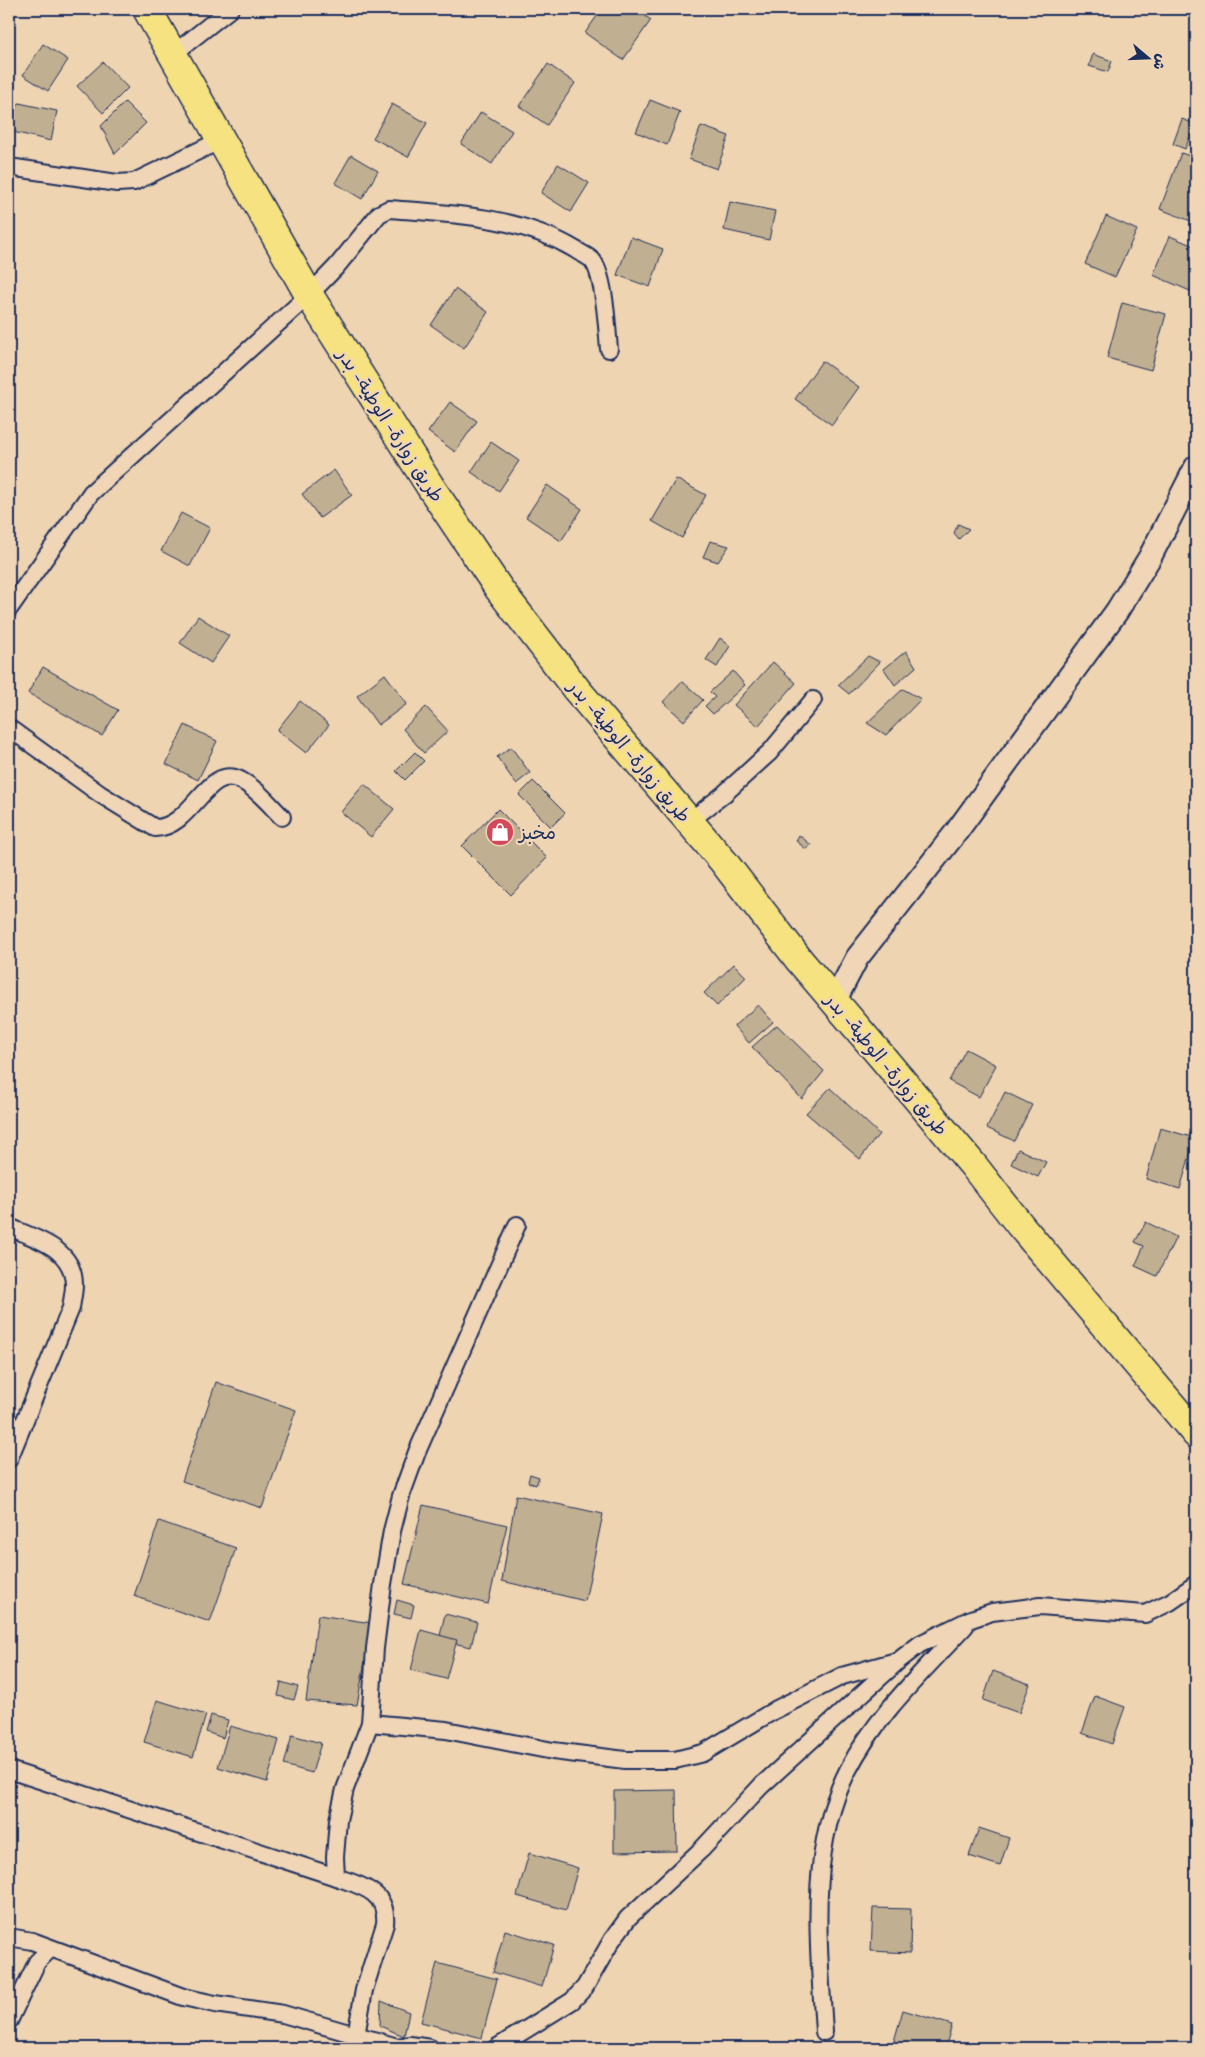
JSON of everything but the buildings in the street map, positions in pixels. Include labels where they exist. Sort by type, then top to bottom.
[{"type":"highway","name":"طريق زوارة- الوطية- بدر","points":[[146,9],[309,296],[435,494],[499,589],[576,690],[690,821],[834,1002],[973,1165],[1020,1225],[1196,1434]]},
{"type":"street","points":[[172,55],[230,9]]},
{"type":"street","points":[[9,167],[117,183],[134,182],[221,140]]},
{"type":"street","points":[[9,609],[90,493],[309,296],[337,266],[379,214],[389,209],[458,214],[524,226],[562,242],[592,260],[602,284],[610,349]]},
{"type":"street","points":[[834,1002],[857,958],[957,831],[1117,612],[1154,549],[1196,467]]},
{"type":"street","points":[[690,821],[724,794],[770,752],[813,700]]},
{"type":"street","points":[[9,728],[100,794],[156,828],[165,828],[174,824],[218,779],[224,777],[240,780],[249,785],[282,818]]},
{"type":"street","points":[[336,1877],[335,1857],[338,1820],[344,1789],[370,1724],[375,1648],[383,1584],[392,1531],[401,1496],[417,1452],[517,1225]]},
{"type":"street","points":[[9,1227],[51,1245],[64,1255],[70,1266],[74,1283],[71,1308],[9,1460]]},
{"type":"street","points":[[496,2048],[572,2001],[585,1987],[612,1940],[632,1914],[702,1849],[761,1786],[898,1660],[920,1644],[972,1619],[992,1612],[1040,1606],[1145,1614],[1170,1602],[1196,1584]]},
{"type":"street","points":[[824,2032],[818,1908],[822,1855],[832,1810],[848,1770],[896,1700],[972,1619]]},
{"type":"street","points":[[370,1724],[446,1730],[553,1751],[625,1760],[675,1760],[703,1754],[776,1710],[842,1676],[898,1660]]},
{"type":"street","points":[[9,1770],[336,1877],[373,1892],[381,1901],[386,1914],[385,1924],[364,1990],[356,2036]]},
{"type":"street","points":[[9,1937],[32,1941],[182,1997],[283,2014],[392,2047],[410,2045],[430,2048]]},
{"type":"street","points":[[9,2021],[37,1962],[50,1949]]},
{"type":"place","name":"مخبز","points":[[500,832]]}]
